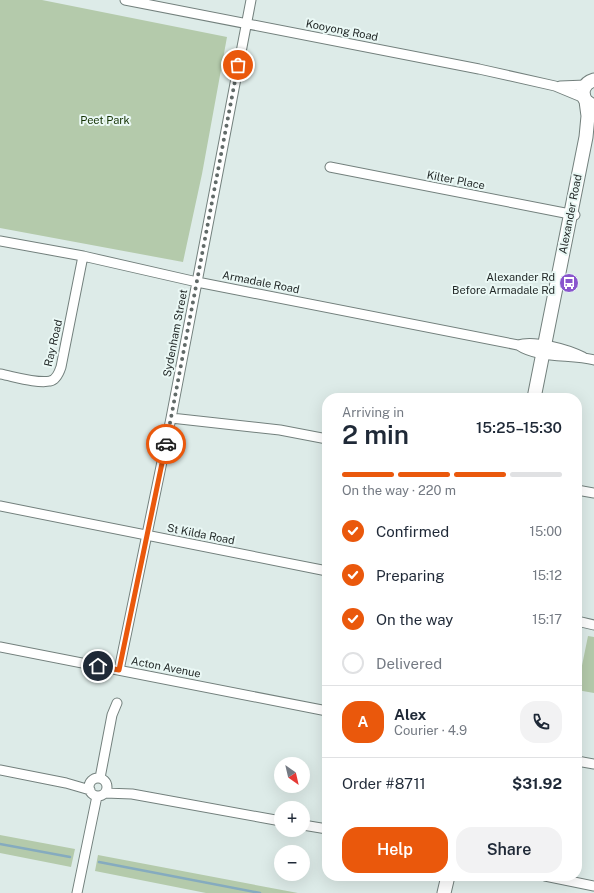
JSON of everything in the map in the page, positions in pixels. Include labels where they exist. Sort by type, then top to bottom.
[{"type":"main road","name":"Alexander Road","points":[[542,393],[547,350],[573,215],[587,126],[588,102],[583,91],[591,80]]},
{"type":"main road","name":"Alexander Road","points":[[573,215],[594,124]]},
{"type":"main road","name":"Alexander Road","points":[[535,393],[547,350]]},
{"type":"main road","points":[[438,893],[440,881]]},
{"type":"main road","points":[[444,893],[447,881]]},
{"type":"street","name":"Kooyong Road","points":[[125,0],[555,86],[588,102]]},
{"type":"street","name":"Sydenham Street","points":[[119,670],[171,418],[250,0]]},
{"type":"street","name":"Kooyong Road","points":[[555,86],[591,80]]},
{"type":"street","name":"Kilter Place","points":[[330,167],[573,215]]},
{"type":"street","name":"Armadale Road","points":[[0,241],[83,256],[196,282],[518,345],[525,349],[573,352],[594,360]]},
{"type":"street","name":"Ray Road","points":[[0,374],[41,382],[50,381],[57,376],[61,367],[83,256]]},
{"type":"street","points":[[171,418],[274,429],[322,438]]},
{"type":"street","points":[[582,491],[594,494]]},
{"type":"street","name":"St Kilda Road","points":[[0,506],[322,570]]},
{"type":"street","points":[[582,622],[594,625]]},
{"type":"street","name":"Acton Avenue","points":[[0,646],[322,710]]},
{"type":"street","points":[[95,791],[107,788],[103,780],[112,715],[117,703]]},
{"type":"street","points":[[582,762],[594,764]]},
{"type":"street","points":[[0,770],[66,783],[95,791],[132,794],[274,820]]},
{"type":"street","points":[[77,893],[95,791],[95,778],[103,780],[132,794]]},
{"type":"street","points":[[310,826],[322,828]]},
{"type":"street","points":[[570,881],[594,886]]},
{"type":"green space","name":"Peet Park","points":[[0,0],[42,0],[227,37],[202,174],[183,262],[0,228]]},
{"type":"green space","points":[[588,636],[594,637],[594,693],[582,691],[582,665]]},
{"type":"green space","points":[[0,835],[75,849],[71,867],[0,853]]},
{"type":"green space","points":[[98,855],[298,893],[206,893],[95,871]]},
{"type":"waterway","points":[[0,844],[70,857]]},
{"type":"waterway","points":[[99,862],[260,893]]},
{"type":"way so far","points":[[166,444],[238,65]]},
{"type":"place","name":"Alexander Rd Before Armadale Rd","points":[[569,283]]},
{"type":"route","points":[[98,666],[119,670],[166,444]]}]
